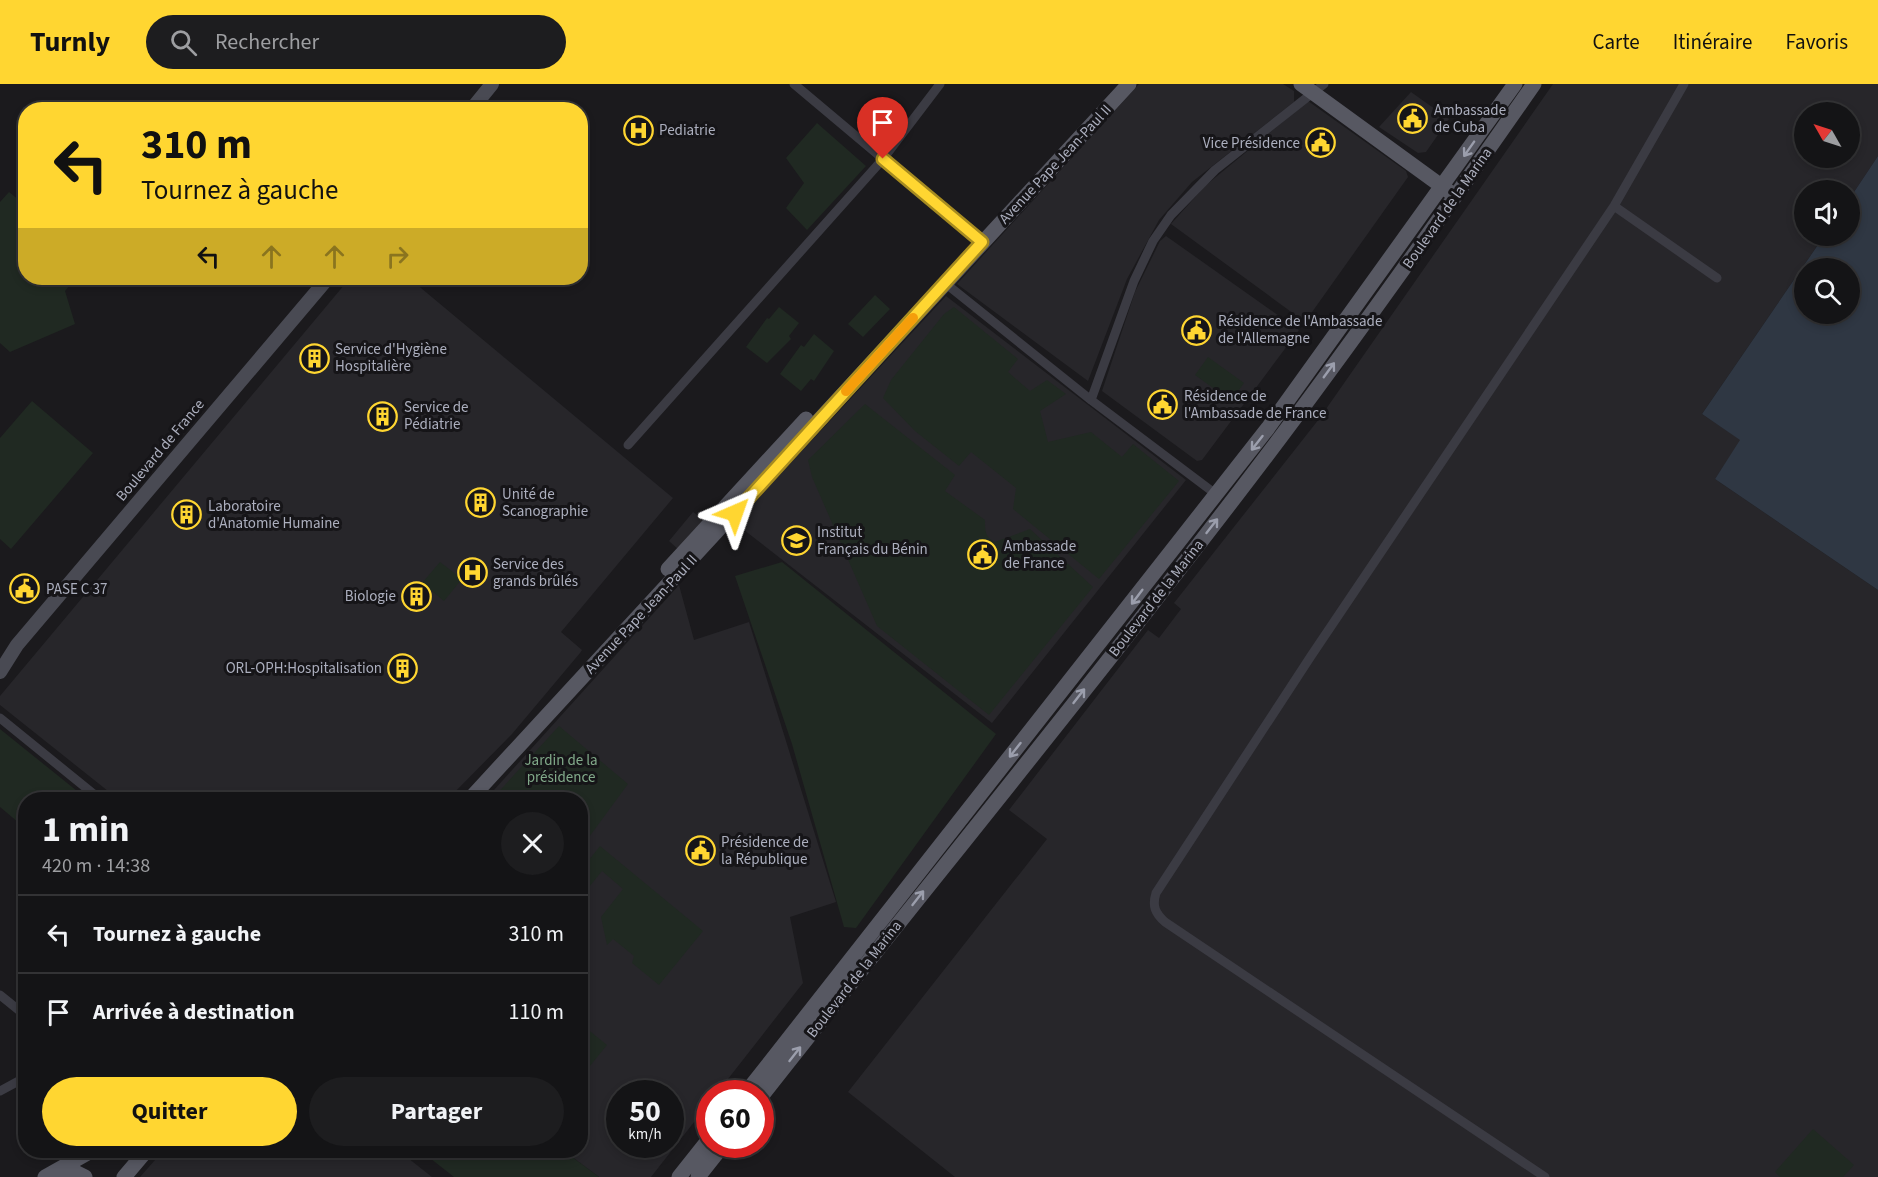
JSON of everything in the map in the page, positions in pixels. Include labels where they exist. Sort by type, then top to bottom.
[{"type":"main road","name":"Avenue Pape Jean-Paul II","points":[[476,792],[1116,84]]},
{"type":"main road","name":"Avenue Pape Jean-Paul II","points":[[465,792],[945,283],[978,239],[1129,84]]},
{"type":"main road","name":"Boulevard de la Marina","points":[[756,1080],[821,996],[850,972],[1162,591],[1280,437],[1449,192],[1515,84]]},
{"type":"main road","name":"Boulevard de la Marina","points":[[774,1080],[830,1010],[850,972],[1534,84]]},
{"type":"main road","points":[[1312,87],[1449,192]]},
{"type":"main road","points":[[821,996],[830,1010]]},
{"type":"main road","points":[[679,1177],[696,1156]]},
{"type":"main road","points":[[49,1175],[79,1158]]},
{"type":"main road","points":[[124,1177],[140,1158]]},
{"type":"main road","points":[[700,1176],[714,1158]]},
{"type":"main road","points":[[49,1175],[75,1172],[85,1177]]},
{"type":"street","points":[[477,102],[492,84]]},
{"type":"street","points":[[794,84],[978,239]]},
{"type":"street","points":[[628,445],[883,159],[940,84]]},
{"type":"street","points":[[1545,1177],[1363,1052],[1165,922],[1158,916],[1154,901],[1155,893],[1317,647],[1614,206],[1684,84]]},
{"type":"street","points":[[1091,400],[1131,288],[1162,227],[1201,183],[1312,87]]},
{"type":"street","points":[[1614,206],[1717,278]]},
{"type":"street","points":[[945,283],[1091,400],[1217,495]]},
{"type":"street","name":"Boulevard de France","points":[[0,672],[17,645],[322,285]]},
{"type":"street","name":"Boulevard de France","points":[[0,656],[17,645]]},
{"type":"street","points":[[0,718],[91,792]]},
{"type":"street","points":[[0,995],[18,1010]]},
{"type":"street","points":[[0,1091],[18,1081]]},
{"type":"shaded area","points":[[1139,84],[1283,84],[1294,91],[1294,102],[1192,182],[1159,220],[1127,279],[1088,381],[957,284]]},
{"type":"shaded area","points":[[1553,84],[1878,84],[1878,156],[1860,183],[1860,180],[1794,180],[1794,246],[1817,246],[1809,258],[1794,258],[1794,280],[1702,414],[1741,440],[1715,479],[1878,590],[1878,1177],[955,1177],[848,1092],[1047,839],[1009,810],[1148,630],[1159,638],[1181,609],[1174,603],[1319,419]]},
{"type":"shaded area","points":[[1411,92],[1449,119],[1426,152],[1418,153],[1379,127]]},
{"type":"shaded area","points":[[1308,101],[1406,171],[1408,177],[1305,322],[1171,224],[1205,186]]},
{"type":"shaded area","points":[[1166,236],[1299,330],[1202,460],[1197,461],[1102,391],[1135,292],[1160,241]]},
{"type":"shaded area","points":[[344,285],[417,285],[673,498],[561,632],[582,650],[580,653],[512,734],[455,792],[109,792],[0,705],[0,696]]},
{"type":"shaded area","name":"Ambassade de France","points":[[946,296],[1186,480],[992,723],[735,523]]},
{"type":"shaded area","points":[[693,512],[707,522],[680,551],[669,541]]},
{"type":"shaded area","name":"Présidence de la République","points":[[679,585],[694,640],[749,622],[836,902],[790,917],[803,983],[727,1080],[696,1080],[696,1120],[684,1135],[684,1080],[606,1080],[606,1158],[666,1158],[651,1177],[599,1177],[573,1158],[588,1158],[588,792],[492,792]]},
{"type":"shaded area","points":[[157,1158],[408,1158],[432,1177],[140,1177]]},
{"type":"green space","points":[[817,123],[866,166],[807,230],[786,208],[804,183],[786,158]]},
{"type":"green space","points":[[9,192],[18,199],[18,285],[70,285],[65,291],[75,324],[10,352],[0,343],[0,202]]},
{"type":"green space","points":[[875,295],[890,309],[863,337],[848,324]]},
{"type":"green space","points":[[779,307],[799,323],[789,336],[791,339],[767,363],[746,347],[767,318],[769,319]]},
{"type":"green space","points":[[954,307],[1018,359],[1008,372],[1030,391],[1047,380],[1066,394],[1040,411],[1048,442],[1091,432],[1122,457],[1133,444],[1179,481],[1099,579],[1013,509],[1016,488],[971,452],[959,466],[915,431],[883,398],[891,380],[944,314]]},
{"type":"green space","points":[[814,334],[834,351],[814,381],[811,379],[801,391],[780,374],[801,345],[804,347]]},
{"type":"green space","points":[[1208,357],[1244,383],[1231,401],[1195,375]]},
{"type":"green space","points":[[32,401],[93,453],[11,549],[0,539],[0,438]]},
{"type":"green space","points":[[865,404],[955,475],[945,491],[985,520],[986,533],[989,538],[995,542],[1030,529],[1093,587],[989,715],[877,626],[812,477],[808,460]]},
{"type":"green space","points":[[440,562],[462,579],[444,601],[422,583]]},
{"type":"green space","points":[[782,562],[996,734],[856,928],[844,927],[792,744],[735,576]]},
{"type":"green space","name":"Jardin de la présidence","points":[[559,726],[628,784],[588,838],[588,792],[498,792]]},
{"type":"green space","points":[[0,729],[78,792],[18,792],[18,822],[0,807]]},
{"type":"green space","points":[[600,846],[703,931],[659,985],[632,963],[634,956],[613,939],[607,945],[601,917],[623,889],[602,871],[588,888],[588,861]]},
{"type":"green space","points":[[588,1030],[607,1045],[588,1068]]},
{"type":"green space","points":[[1813,1129],[1854,1165],[1843,1177],[1780,1177],[1775,1172]]},
{"type":"green space","points":[[430,1158],[573,1158],[599,1177],[454,1177]]},
{"type":"water","points":[[1878,156],[1878,590],[1715,479],[1740,440],[1702,414],[1794,280],[1794,324],[1860,324],[1860,258],[1809,258],[1817,246],[1860,246],[1860,183]]},
{"type":"slow traffic","points":[[846,391],[913,318]]},
{"type":"place","name":"Ambassade de Cuba","points":[[1413,119]]},
{"type":"place","name":"Pediatrie","points":[[638,130]]},
{"type":"place","name":"Vice Présidence","points":[[1321,143]]},
{"type":"place","name":"Résidence de l'Ambassade de l'Allemagne","points":[[1197,330]]},
{"type":"place","name":"Service d'Hygiène Hospitalière","points":[[314,358]]},
{"type":"place","name":"Résidence de l'Ambassade de France","points":[[1163,405]]},
{"type":"place","name":"Service de Pédiatrie","points":[[383,416]]},
{"type":"place","name":"Unité de Scanographie","points":[[481,503]]},
{"type":"place","name":"Laboratoire d'Anatomie Humaine","points":[[187,515]]},
{"type":"place","name":"Institut Français du Bénin","points":[[796,541]]},
{"type":"place","name":"Ambassade de France","points":[[983,555]]},
{"type":"place","name":"Service des grands brûlés","points":[[472,573]]},
{"type":"place","name":"PASE C 37","points":[[25,589]]},
{"type":"place","name":"Biologie","points":[[417,596]]},
{"type":"place","name":"ORL-OPH:Hospitalisation","points":[[403,668]]},
{"type":"place","name":"Présidence de la République","points":[[700,851]]},
{"type":"route","points":[[735,513],[982,242],[883,159]]}]
